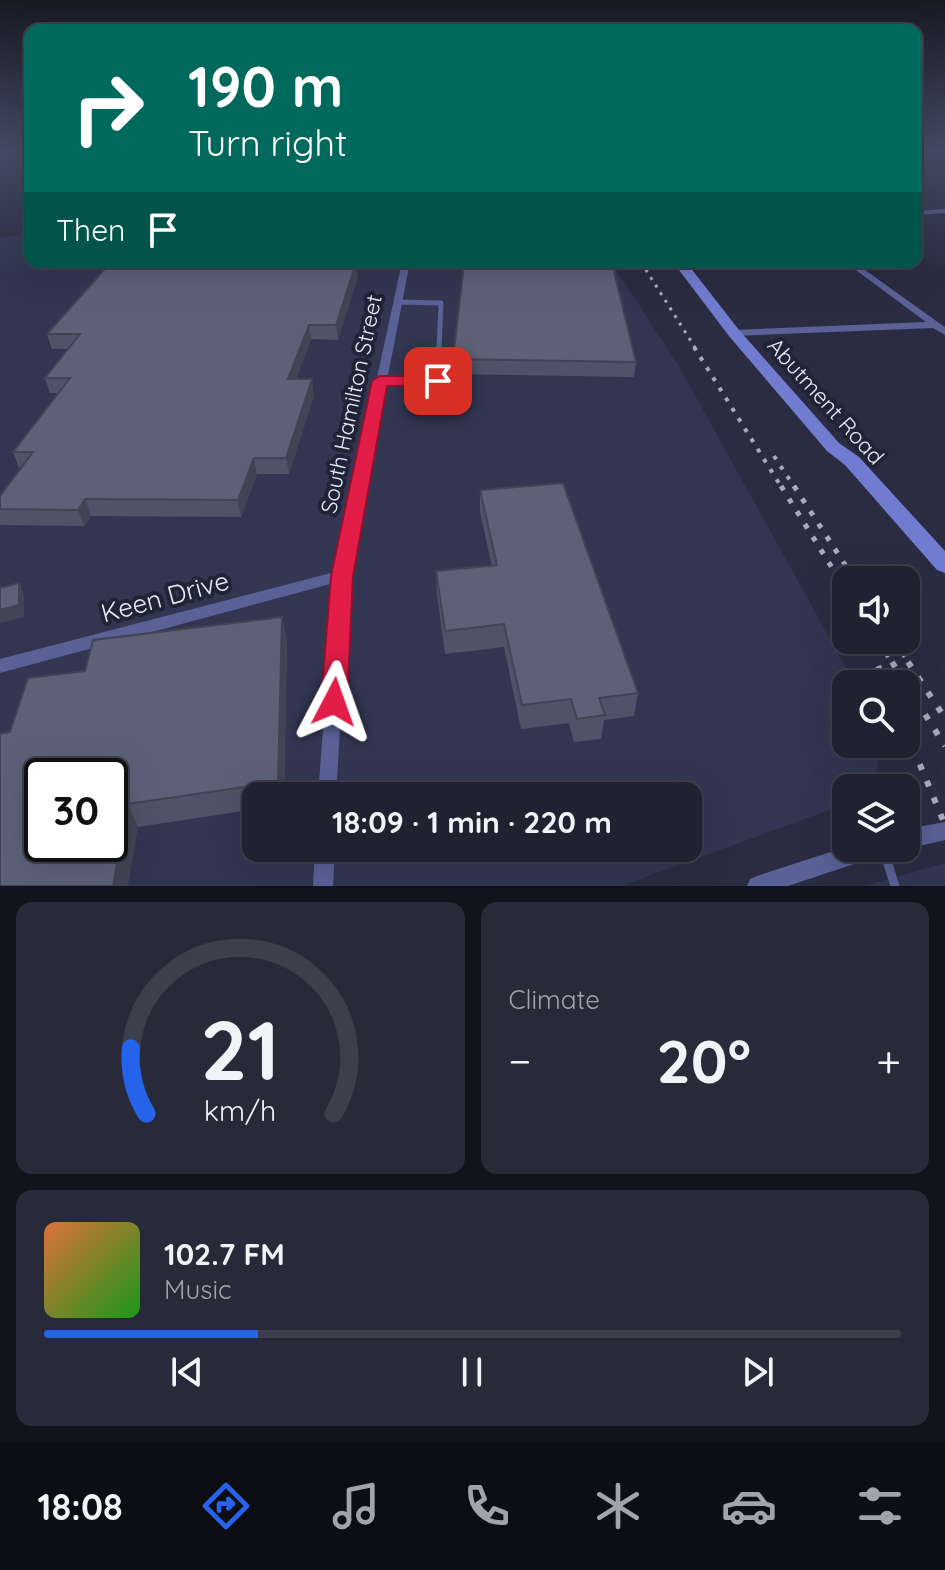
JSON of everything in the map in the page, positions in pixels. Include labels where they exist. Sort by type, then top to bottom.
[{"type":"main road","name":"Abutment Road","points":[[684,268],[734,333],[833,447],[852,461],[945,565]]},
{"type":"street","points":[[922,213],[945,211]]},
{"type":"street","name":"South Hamilton Street","points":[[328,782],[342,576],[405,268]]},
{"type":"street","points":[[857,268],[940,329]]},
{"type":"street","points":[[734,333],[940,329]]},
{"type":"street","name":"Keen Drive","points":[[0,666],[342,576]]},
{"type":"street","points":[[920,836],[945,831]]},
{"type":"street","points":[[757,886],[832,861]]},
{"type":"street","points":[[323,886],[324,862]]},
{"type":"lane","points":[[380,381],[438,381],[441,303],[397,302]]},
{"type":"lane","points":[[887,862],[895,886]]},
{"type":"shaded area","points":[[24,234],[24,268],[615,268],[680,368],[832,642],[832,654],[838,654],[847,670],[832,670],[832,758],[879,758],[876,774],[832,774],[832,809],[702,856],[702,782],[242,782],[242,862],[687,862],[621,886],[0,886],[0,238]]},
{"type":"shaded area","points":[[945,863],[945,886],[865,886]]},
{"type":"building","points":[[106,268],[354,268],[336,325],[309,325],[288,379],[312,379],[286,458],[254,458],[238,500],[85,499],[78,510],[0,509],[0,496],[33,452],[13,452],[70,378],[45,378],[80,334],[47,334]]},
{"type":"building","points":[[464,268],[613,268],[636,362],[453,359]]},
{"type":"building","points":[[563,483],[638,693],[599,698],[605,715],[577,719],[571,699],[522,705],[504,624],[445,631],[436,571],[497,565],[480,490]]},
{"type":"building","points":[[19,583],[19,605],[0,610],[0,588]]},
{"type":"building","points":[[282,617],[278,782],[242,782],[242,787],[128,804],[128,758],[24,758],[24,862],[117,862],[113,886],[0,886],[0,734],[10,732],[28,678],[85,671],[93,640]]},
{"type":"railway","points":[[645,268],[696,349]]},
{"type":"railway","points":[[694,347],[782,488]]},
{"type":"railway","points":[[774,456],[795,488]]},
{"type":"railway","points":[[781,486],[832,568]]},
{"type":"railway","points":[[794,486],[846,566]]},
{"type":"railway","points":[[887,654],[893,664]]},
{"type":"railway","points":[[903,654],[910,664]]},
{"type":"railway","points":[[892,662],[945,746]]},
{"type":"railway","points":[[908,662],[945,718]]},
{"type":"railway","points":[[878,666],[880,670]]},
{"type":"railway","points":[[917,758],[945,825]]},
{"type":"route","points":[[334,702],[342,576],[380,381],[438,381]]}]
